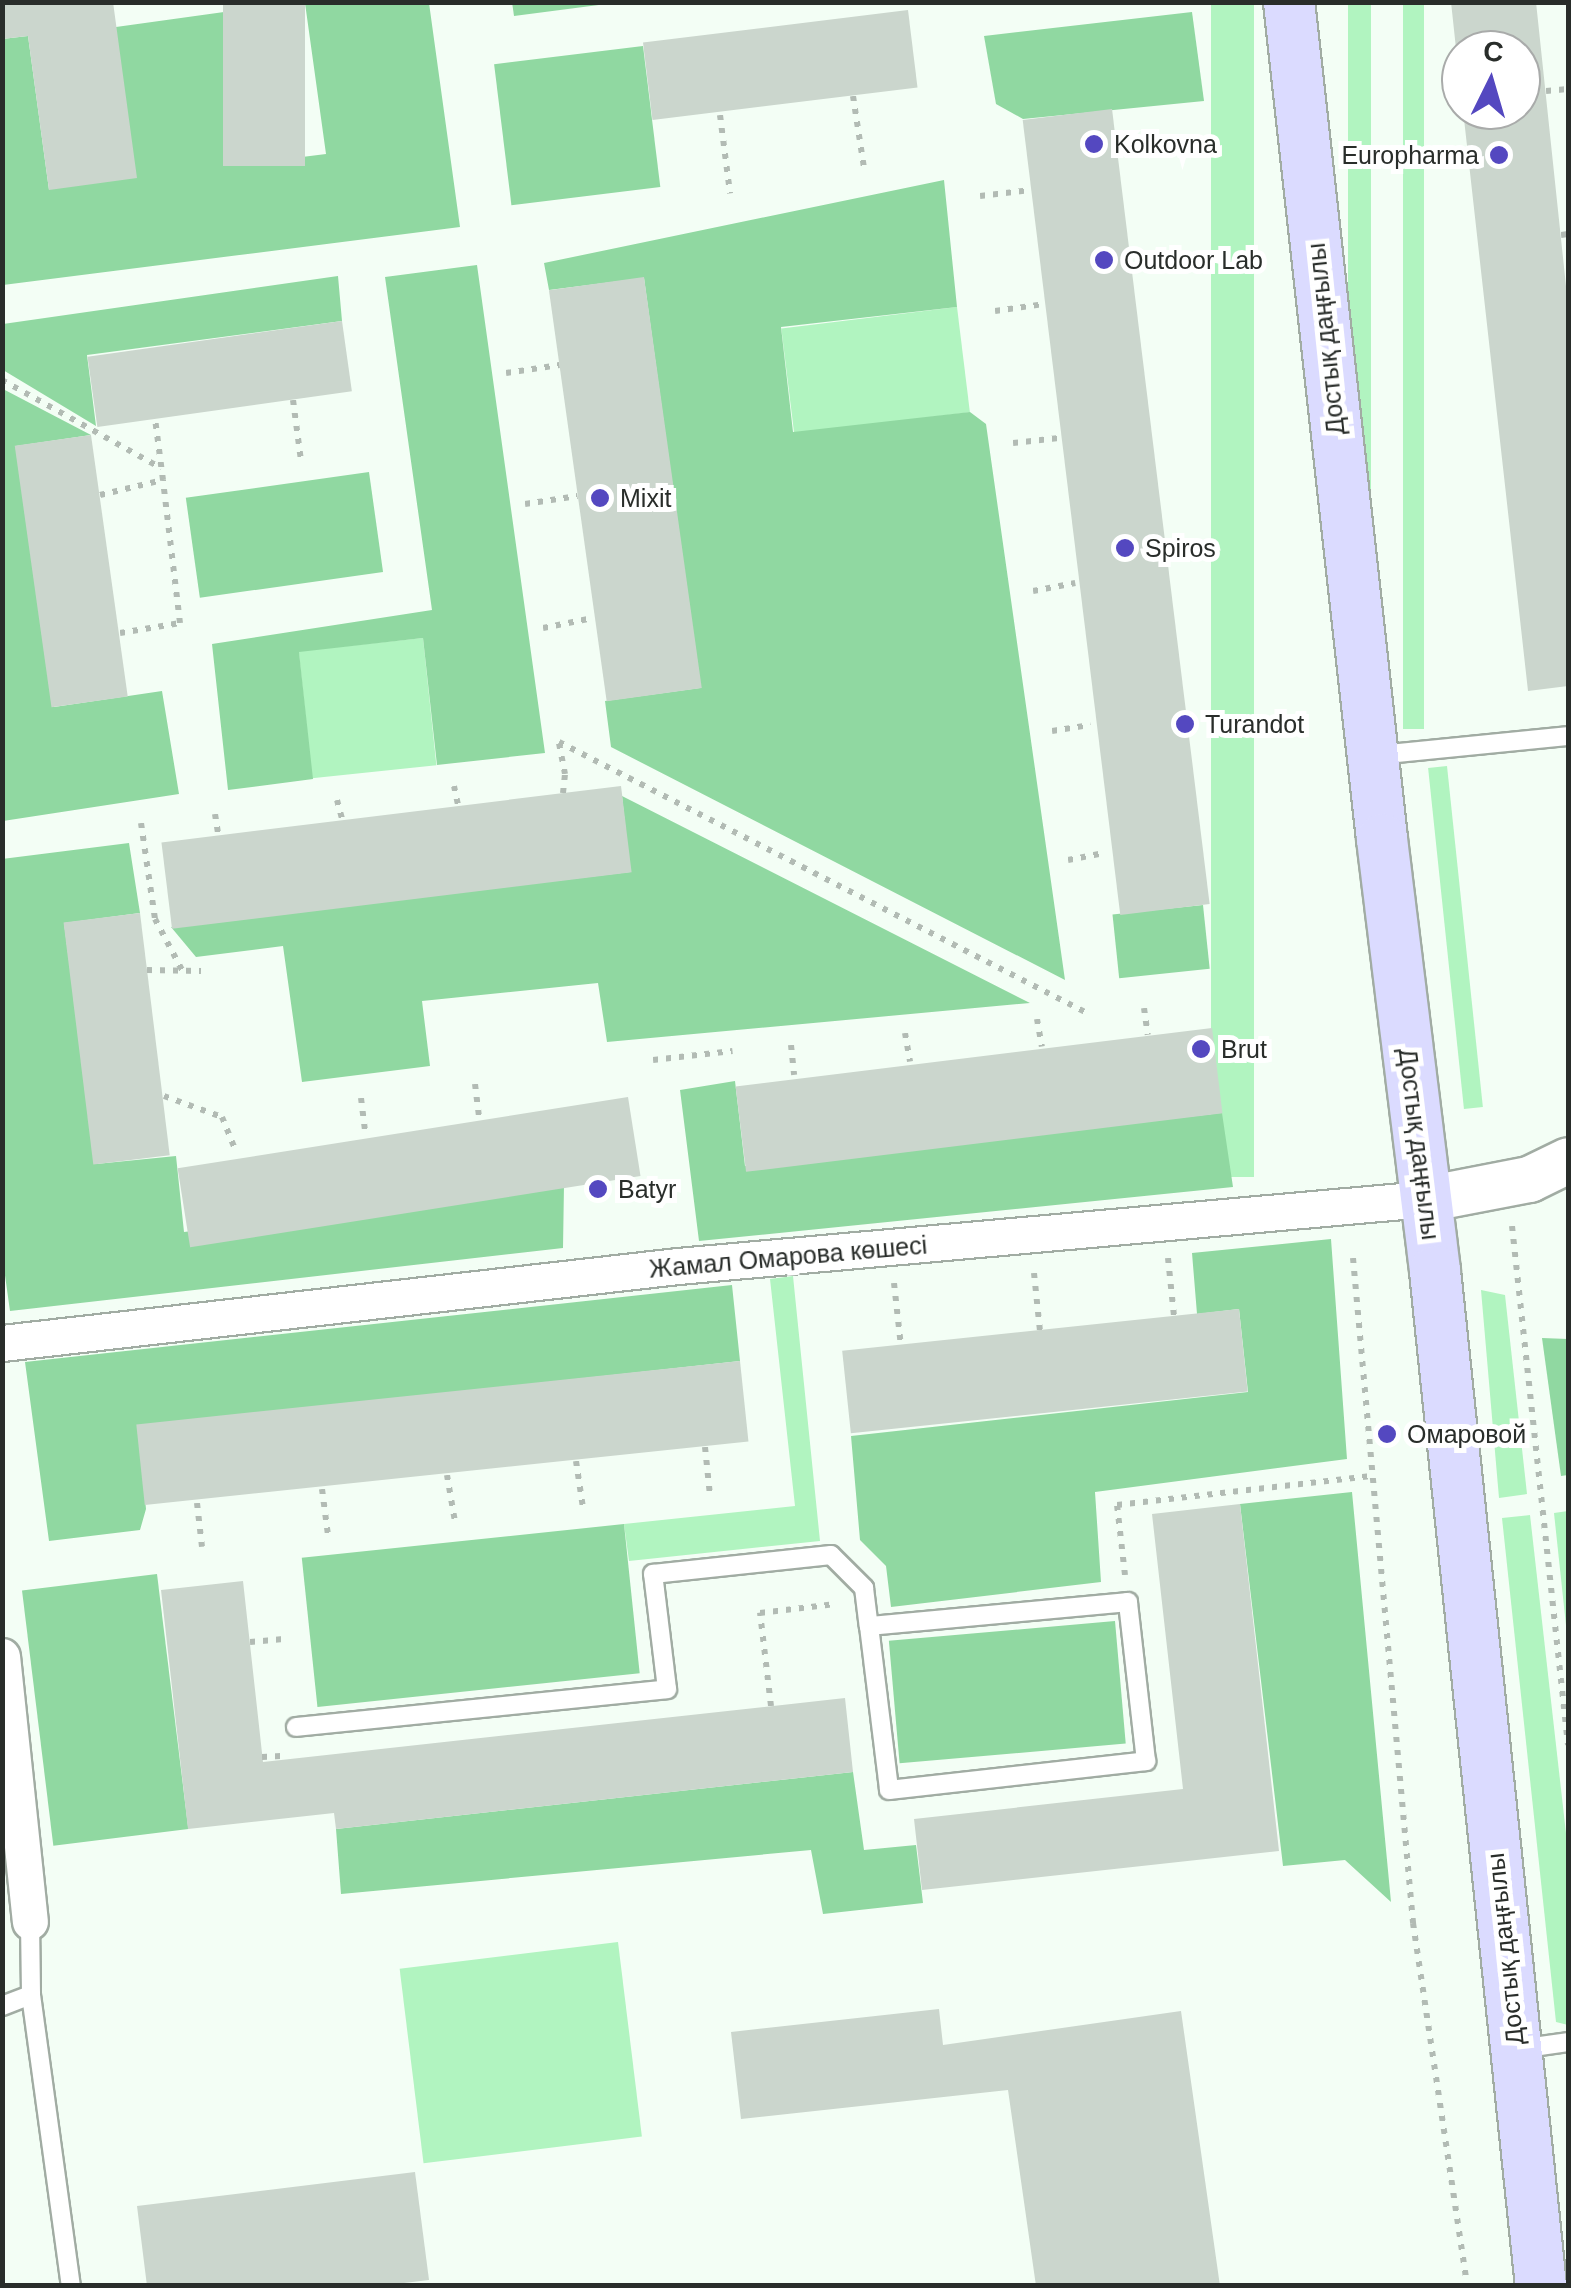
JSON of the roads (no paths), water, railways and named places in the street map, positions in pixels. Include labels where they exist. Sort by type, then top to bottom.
[{"type":"main road","name":"Достық даңғылы","points":[[1290,2],[1372,756],[1425,1199],[1541,2286]]},
{"type":"street","name":"Жамал Омарова көшесі","points":[[2,1343],[659,1268],[1425,1199],[1530,1180],[1568,1160]]},
{"type":"street","points":[[2,1656],[30,1922]]},
{"type":"lane","points":[[1372,756],[1568,736]]},
{"type":"lane","points":[[296,1727],[667,1689],[653,1574],[832,1556],[864,1588],[890,1790],[1146,1761],[1128,1602],[869,1626]]},
{"type":"lane","points":[[30,1922],[31,1995],[72,2286]]},
{"type":"lane","points":[[2,2006],[31,1995]]},
{"type":"lane","points":[[1516,2050],[1568,2042]]},
{"type":"place","name":"Kolkovna","points":[[1094,144]]},
{"type":"place","name":"Europharma","points":[[1499,155]]},
{"type":"place","name":"Outdoor Lab","points":[[1104,260]]},
{"type":"place","name":"Mixit","points":[[600,498]]},
{"type":"place","name":"Spiros","points":[[1125,548]]},
{"type":"place","name":"Turandot","points":[[1185,724]]},
{"type":"place","name":"Brut","points":[[1201,1049]]},
{"type":"place","name":"Batyr","points":[[598,1189]]},
{"type":"place","name":"Омаровой","points":[[1387,1434]]}]
